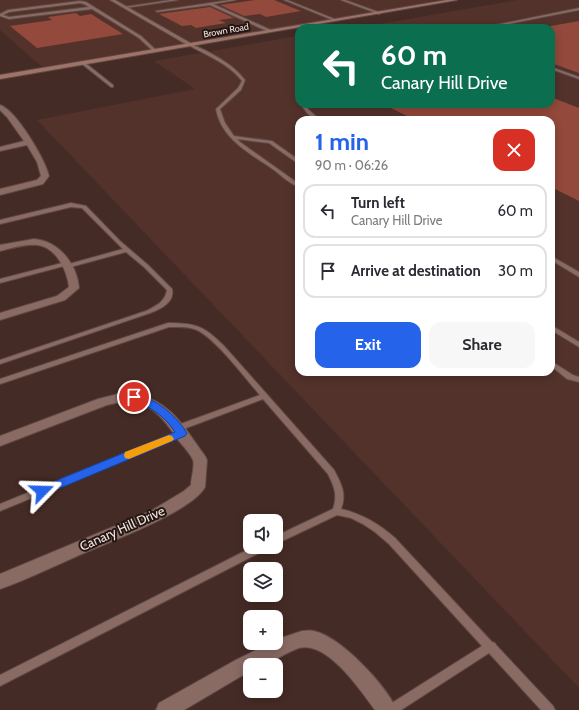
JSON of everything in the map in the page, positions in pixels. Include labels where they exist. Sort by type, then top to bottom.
[{"type":"main road","name":"Brown Road","points":[[314,24],[455,0]]},
{"type":"main road","name":"Brown Road","points":[[0,77],[295,27]]},
{"type":"street","points":[[112,0],[191,45]]},
{"type":"street","points":[[0,107],[11,117],[37,152],[44,168],[45,176],[40,182],[0,192]]},
{"type":"street","points":[[0,148],[30,142]]},
{"type":"street","points":[[0,248],[26,243],[43,243],[62,257],[74,277],[74,288],[62,298],[0,317]]},
{"type":"street","name":"Canary Hill Drive","points":[[0,441],[103,402],[118,398],[134,397],[151,403],[171,419],[200,460],[198,487],[189,495],[156,515],[0,582]]},
{"type":"street","points":[[166,710],[255,659],[293,642],[311,639],[332,648],[361,677],[387,710]]},
{"type":"lane","points":[[125,8],[177,0]]},
{"type":"lane","points":[[157,11],[235,0]]},
{"type":"lane","points":[[285,0],[336,20]]},
{"type":"lane","points":[[342,0],[380,13]]},
{"type":"lane","points":[[92,8],[9,18],[0,15],[8,11],[85,3],[136,34],[155,51]]},
{"type":"lane","points":[[210,4],[270,32]]},
{"type":"lane","points":[[503,24],[579,9]]},
{"type":"lane","points":[[191,45],[240,74],[244,81],[240,89],[218,109],[218,115],[238,144],[295,183]]},
{"type":"lane","points":[[83,63],[112,86]]},
{"type":"lane","points":[[555,69],[579,78]]},
{"type":"lane","points":[[305,108],[313,116]]},
{"type":"lane","points":[[233,137],[270,142],[295,159]]},
{"type":"lane","points":[[0,222],[61,207],[78,205],[84,207],[170,290],[168,300],[160,306],[138,316],[0,362]]},
{"type":"lane","points":[[0,281],[127,250]]},
{"type":"lane","points":[[555,260],[579,274]]},
{"type":"lane","points":[[0,382],[168,325],[188,325],[202,328],[265,396],[331,472],[339,489],[341,501],[336,511],[283,537]]},
{"type":"lane","points":[[555,330],[579,345]]},
{"type":"lane","points":[[555,366],[570,377],[579,380]]},
{"type":"lane","points":[[0,508],[265,396]]},
{"type":"lane","points":[[336,511],[357,516],[376,527],[392,541],[549,710]]},
{"type":"lane","points":[[0,681],[248,554]]},
{"type":"lane","points":[[391,710],[491,646]]},
{"type":"shaded area","points":[[0,0],[442,0],[42,67],[0,30]]},
{"type":"shaded area","points":[[517,0],[579,0],[579,688],[37,120],[195,89],[154,61],[295,36],[295,108],[555,108],[555,24],[380,24]]},
{"type":"building","points":[[255,0],[274,0],[301,11],[266,17],[260,14],[244,16],[220,5]]},
{"type":"building","points":[[210,7],[234,18],[219,20],[226,23],[196,28],[191,25],[182,26],[159,14]]},
{"type":"building","points":[[76,13],[80,16],[91,14],[123,34],[37,48],[10,26],[52,20],[48,17]]},
{"type":"building","points":[[579,21],[579,73],[555,64],[555,25]]},
{"type":"building","points":[[555,99],[579,108],[579,201],[555,189],[555,116],[407,116],[391,108],[555,108]]},
{"type":"slow traffic","points":[[129,455],[169,439]]},
{"type":"route","points":[[42,491],[182,433],[171,419],[151,403],[134,397]]}]
